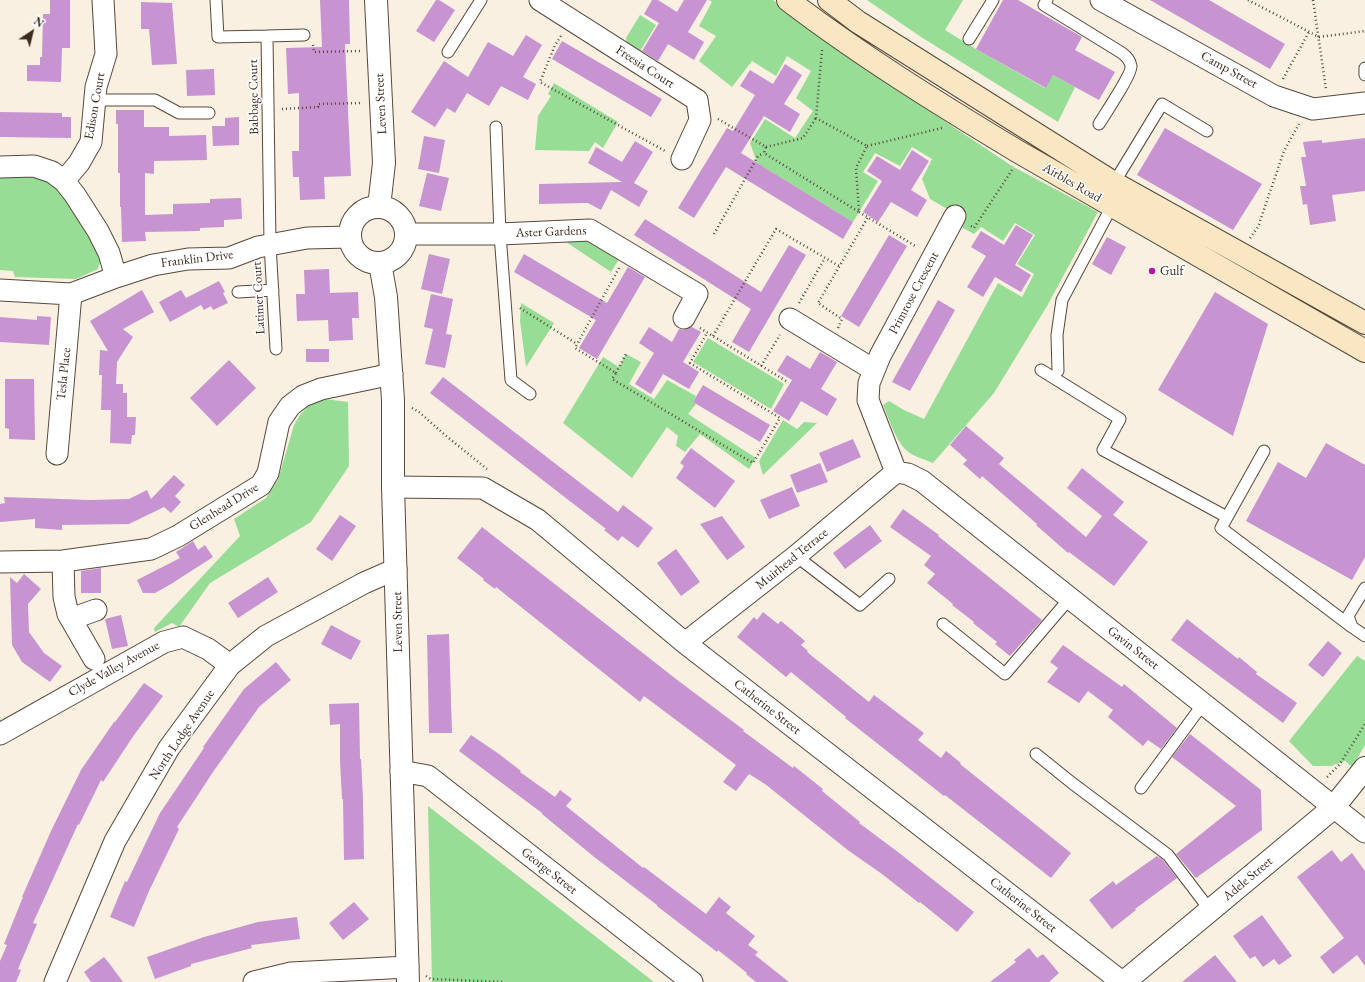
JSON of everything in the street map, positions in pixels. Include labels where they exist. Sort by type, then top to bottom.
[{"type":"main road","name":"Airbles Road","points":[[788,0],[824,28],[1022,154],[1365,351]]},
{"type":"main road","name":"Airbles Road","points":[[829,0],[858,22],[1114,183],[1365,323]]},
{"type":"street","name":"Edison Court","points":[[64,181],[79,162],[91,142],[96,87],[106,54],[103,0]]},
{"type":"street","name":"Leven Street","points":[[376,0],[384,163],[379,207]]},
{"type":"street","name":"Freesia Court","points":[[540,0],[697,100],[698,107]]},
{"type":"street","name":"Camp Street","points":[[1101,0],[1274,96],[1313,109],[1365,103]]},
{"type":"street","points":[[682,159],[700,120],[698,107]]},
{"type":"street","points":[[0,167],[34,166],[52,172],[64,181],[75,195],[98,231],[109,253],[116,277]]},
{"type":"street","points":[[379,207],[387,208],[398,214],[404,223],[407,234],[406,242],[399,254],[391,260],[380,263],[369,262],[360,257],[352,247],[350,237],[352,224],[357,216],[368,208],[379,207]]},
{"type":"street","name":"Primrose Crescent","points":[[896,472],[868,400],[869,383],[880,356],[955,216]]},
{"type":"street","name":"Aster Gardens","points":[[407,234],[500,234],[590,230],[697,294],[684,318]]},
{"type":"street","name":"Franklin Drive","points":[[0,290],[71,294],[153,265],[188,259],[230,258],[258,247],[307,238],[350,237]]},
{"type":"street","name":"Leven Street","points":[[380,263],[386,297],[392,374],[393,487],[408,974]]},
{"type":"street","name":"Tesla Place","points":[[56,454],[71,294]]},
{"type":"street","points":[[790,319],[874,370]]},
{"type":"street","name":"Glenhead Drive","points":[[0,562],[63,561],[151,549],[178,536],[261,485],[268,473],[279,422],[290,406],[303,396],[321,389],[392,374]]},
{"type":"street","name":"Muirhead Terrace","points":[[686,643],[796,556],[896,472]]},
{"type":"street","name":"Gavin Street","points":[[896,472],[908,474],[922,481],[1365,832]]},
{"type":"street","name":"Catherine Street","points":[[393,487],[483,488],[538,520],[686,643],[1123,982]]},
{"type":"street","points":[[63,561],[64,597],[68,614],[94,659]]},
{"type":"street","name":"North Lodge Avenue","points":[[55,982],[115,841],[169,748],[230,665],[266,636],[364,583],[396,569]]},
{"type":"street","points":[[71,619],[96,610]]},
{"type":"street","name":"Clyde Valley Avenue","points":[[0,734],[164,642],[183,637],[208,649],[230,665]]},
{"type":"street","name":"Adele Street","points":[[1123,982],[1333,808],[1365,768]]},
{"type":"street","name":"George Street","points":[[401,770],[428,776],[692,982]]},
{"type":"street","points":[[254,982],[291,973],[408,974]]},
{"type":"lane","points":[[216,0],[218,37],[267,36],[305,40]]},
{"type":"lane","points":[[448,52],[481,0]]},
{"type":"lane","points":[[969,39],[993,0]]},
{"type":"lane","points":[[1042,2],[1122,53],[1130,62],[1131,67],[1128,76],[1099,124]]},
{"type":"lane","name":"Babbage Court","points":[[267,36],[270,244]]},
{"type":"lane","points":[[1365,68],[1365,75]]},
{"type":"lane","points":[[96,100],[155,100],[179,113],[209,113]]},
{"type":"lane","points":[[1114,183],[1162,104],[1207,131]]},
{"type":"lane","points":[[496,127],[500,234],[511,380],[530,394]]},
{"type":"lane","points":[[1058,371],[1057,335],[1062,300],[1112,206]]},
{"type":"lane","name":"Latimer Court","points":[[270,244],[276,349]]},
{"type":"lane","points":[[238,292],[273,290]]},
{"type":"lane","points":[[1041,370],[1120,419],[1103,450],[1227,517]]},
{"type":"lane","points":[[1264,451],[1221,528],[1365,636]]},
{"type":"lane","points":[[796,556],[860,605],[889,579]]},
{"type":"lane","points":[[1352,627],[1348,616],[1365,588]]},
{"type":"lane","points":[[943,624],[1005,674],[1070,598]]},
{"type":"lane","points":[[1141,788],[1203,704]]},
{"type":"lane","points":[[1036,754],[1168,855],[1210,910]]},
{"type":"path","points":[[1248,0],[1319,37],[1365,31]]},
{"type":"path","points":[[1239,252],[1258,226],[1284,151],[1297,126],[1313,109],[1326,90],[1313,0]]},
{"type":"path","points":[[571,20],[555,46],[540,82],[682,159]]},
{"type":"path","points":[[698,107],[766,147],[802,138],[816,118],[824,28]]},
{"type":"path","points":[[1274,96],[1309,32]]},
{"type":"path","points":[[305,40],[313,45],[314,52],[379,51]]},
{"type":"path","points":[[268,110],[318,107],[318,104],[381,103]]},
{"type":"path","points":[[816,118],[866,146],[968,121]]},
{"type":"path","points":[[860,212],[856,168],[866,146]]},
{"type":"path","points":[[714,234],[758,156],[764,153],[766,147]]},
{"type":"path","points":[[764,153],[933,257]]},
{"type":"path","points":[[955,216],[974,228],[1022,154]]},
{"type":"path","points":[[837,331],[842,319],[818,303],[868,217]]},
{"type":"path","points":[[713,336],[776,230],[840,266]]},
{"type":"path","points":[[616,373],[575,348],[628,252]]},
{"type":"path","points":[[505,298],[577,344]]},
{"type":"path","points":[[684,318],[786,381]]},
{"type":"path","points":[[626,354],[612,379],[753,464],[780,418],[690,363],[707,333]]},
{"type":"path","points":[[393,400],[419,412],[488,470]]},
{"type":"path","points":[[1313,791],[1340,764],[1365,724]]},
{"type":"path","points":[[408,974],[431,979],[505,982]]},
{"type":"green space","points":[[709,0],[773,0],[817,36],[1012,166],[1098,212],[1047,306],[994,393],[933,463],[914,455],[904,448],[895,433],[883,405],[889,401],[924,419],[998,283],[1022,297],[1034,274],[1017,264],[1035,235],[1015,223],[1003,241],[981,227],[974,234],[963,228],[963,218],[930,199],[922,179],[932,159],[912,147],[900,166],[875,153],[863,172],[878,181],[853,222],[757,163],[750,143],[765,119],[795,138],[813,111],[796,98],[811,71],[787,56],[776,76],[752,61],[732,87],[699,61],[716,36],[699,26],[712,2]]},
{"type":"green space","points":[[867,0],[963,0],[945,30],[1045,88],[1053,75],[1075,87],[1058,122],[921,37]]},
{"type":"green space","points":[[640,15],[656,25],[639,53],[627,45],[626,38]]},
{"type":"green space","points":[[554,83],[618,122],[603,148],[595,142],[589,151],[535,150],[538,116],[551,96],[548,94]]},
{"type":"green space","points":[[0,177],[40,177],[56,183],[102,257],[98,269],[76,279],[15,277],[13,271],[0,270]]},
{"type":"green space","points":[[591,233],[623,253],[611,272],[560,238]]},
{"type":"green space","points":[[521,303],[554,323],[526,367],[520,321]]},
{"type":"green space","points":[[708,338],[784,384],[771,409],[693,362]]},
{"type":"green space","points":[[626,354],[641,362],[629,384],[654,399],[667,380],[696,396],[693,402],[696,404],[688,414],[756,458],[749,469],[700,434],[685,452],[676,446],[678,436],[667,427],[632,478],[563,423],[603,357],[619,367]]},
{"type":"green space","points":[[325,399],[348,402],[349,466],[311,522],[210,583],[179,627],[172,623],[155,632],[154,628],[240,536],[234,519],[266,498],[278,480],[294,425],[308,406]]},
{"type":"green space","points":[[783,420],[797,429],[804,422],[817,423],[763,475],[759,461]]},
{"type":"green space","points":[[1357,656],[1365,661],[1365,745],[1352,767],[1345,761],[1331,766],[1313,766],[1289,741]]},
{"type":"green space","points":[[428,806],[654,982],[432,982]]},
{"type":"building","points":[[50,0],[70,0],[70,48],[62,48],[61,82],[27,81],[27,65],[40,65],[40,57],[42,57],[43,14],[50,14]]},
{"type":"building","points":[[320,0],[349,0],[350,44],[345,44],[351,176],[324,177],[325,199],[300,200],[299,177],[293,177],[292,151],[299,151],[299,93],[288,94],[286,48],[322,47]]},
{"type":"building","points":[[436,0],[439,0],[455,10],[434,42],[416,31]]},
{"type":"building","points":[[652,0],[658,0],[677,12],[684,0],[707,0],[688,32],[704,42],[694,60],[668,44],[658,61],[642,51],[659,23],[644,14]]},
{"type":"building","points":[[1003,0],[1018,0],[1082,37],[1075,50],[1115,72],[1099,100],[1053,75],[1046,88],[976,49]]},
{"type":"building","points":[[1150,0],[1209,0],[1285,44],[1270,69]]},
{"type":"building","points":[[141,2],[172,3],[177,64],[152,65],[149,29],[141,29]]},
{"type":"building","points":[[526,35],[542,45],[523,77],[536,84],[528,100],[501,86],[489,106],[467,93],[455,113],[447,108],[435,127],[411,112],[444,61],[468,77],[488,42],[513,56]]},
{"type":"building","points":[[562,41],[662,99],[651,117],[552,59]]},
{"type":"building","points":[[785,64],[802,75],[784,104],[800,114],[790,132],[764,116],[741,153],[853,222],[843,239],[726,167],[694,218],[678,208],[727,128],[733,131],[755,95],[740,86],[750,70],[773,84]]},
{"type":"building","points":[[214,69],[215,95],[187,96],[186,70]]},
{"type":"building","points":[[116,110],[144,110],[144,127],[169,127],[169,136],[206,135],[207,160],[154,161],[154,174],[145,173],[145,215],[173,214],[173,204],[210,203],[210,199],[241,198],[242,219],[224,220],[224,227],[200,228],[200,231],[145,232],[146,241],[122,242],[120,173],[118,173],[118,124],[116,124]]},
{"type":"building","points":[[0,112],[62,113],[62,117],[71,117],[71,138],[0,137]]},
{"type":"building","points":[[239,117],[239,145],[213,146],[212,126],[225,126],[225,118]]},
{"type":"building","points":[[1165,128],[1262,184],[1233,230],[1137,175]]},
{"type":"building","points":[[424,136],[445,140],[439,173],[418,169]]},
{"type":"building","points":[[1365,138],[1365,191],[1332,195],[1336,221],[1310,225],[1307,204],[1303,205],[1300,186],[1306,186],[1301,157],[1306,157],[1303,142],[1322,140],[1322,143]]},
{"type":"building","points":[[635,141],[653,152],[634,183],[648,191],[639,207],[611,190],[601,210],[588,203],[539,204],[539,184],[622,182],[588,163],[596,147],[622,162]]},
{"type":"building","points":[[912,150],[929,161],[911,190],[927,200],[917,217],[891,202],[878,222],[863,212],[882,181],[867,171],[877,156],[900,170]]},
{"type":"building","points":[[427,173],[449,178],[441,211],[419,206]]},
{"type":"building","points":[[645,219],[761,292],[789,245],[806,255],[749,352],[732,342],[751,309],[634,235]]},
{"type":"building","points":[[1016,225],[1033,235],[1015,265],[1031,275],[1021,292],[995,277],[983,297],[967,287],[986,256],[971,247],[981,231],[1004,245]]},
{"type":"building","points":[[889,235],[907,246],[859,327],[841,316]]},
{"type":"building","points":[[1107,237],[1126,247],[1111,275],[1092,264]]},
{"type":"building","points":[[429,254],[450,259],[442,294],[421,289]]},
{"type":"building","points":[[524,254],[607,303],[628,267],[645,277],[597,359],[579,348],[596,320],[514,272]]},
{"type":"building","points":[[329,269],[330,293],[358,292],[359,318],[352,318],[353,340],[329,341],[328,320],[297,321],[296,294],[305,294],[304,270]]},
{"type":"building","points":[[219,281],[225,292],[223,293],[228,303],[213,310],[211,306],[204,310],[201,305],[170,322],[159,302],[181,290],[186,298]]},
{"type":"building","points":[[142,290],[154,312],[123,329],[133,337],[117,362],[116,384],[123,384],[123,393],[127,393],[127,417],[136,417],[135,435],[132,435],[131,444],[110,443],[111,410],[101,410],[102,375],[99,375],[100,350],[108,351],[90,321]]},
{"type":"building","points":[[1215,292],[1268,324],[1233,436],[1158,390]]},
{"type":"building","points":[[431,294],[453,299],[446,334],[452,335],[445,368],[425,364],[433,329],[424,327]]},
{"type":"building","points":[[938,300],[955,310],[910,391],[892,382]]},
{"type":"building","points":[[37,316],[51,317],[49,345],[0,342],[0,317],[37,320]]},
{"type":"building","points":[[649,327],[672,342],[679,329],[685,330],[692,327],[701,332],[683,362],[699,372],[689,389],[663,374],[651,394],[635,384],[654,353],[639,343]]},
{"type":"building","points":[[306,349],[329,349],[329,362],[306,362]]},
{"type":"building","points":[[820,352],[837,362],[821,389],[837,399],[827,416],[801,401],[789,421],[773,411],[792,380],[777,371],[787,355],[810,369]]},
{"type":"building","points":[[229,360],[256,388],[217,426],[190,398]]},
{"type":"building","points":[[443,377],[618,512],[623,505],[653,528],[638,548],[622,536],[618,541],[604,530],[606,529],[430,393]]},
{"type":"building","points":[[5,379],[34,379],[35,440],[9,439],[9,429],[5,428]]},
{"type":"building","points":[[703,385],[770,425],[760,442],[693,402]]},
{"type":"building","points":[[966,426],[1004,458],[999,464],[1086,537],[1102,516],[1067,488],[1082,468],[1124,502],[1113,515],[1148,542],[1114,586],[1069,552],[1068,553],[982,476],[980,479],[963,464],[967,460],[950,445]]},
{"type":"building","points":[[853,439],[861,457],[827,472],[819,453]]},
{"type":"building","points":[[1326,443],[1365,465],[1365,557],[1352,580],[1246,521],[1278,462],[1306,478]]},
{"type":"building","points":[[691,448],[735,481],[715,508],[676,478],[684,466],[680,463]]},
{"type":"building","points":[[820,463],[828,482],[797,493],[790,475]]},
{"type":"building","points":[[174,475],[185,485],[175,496],[181,502],[171,513],[164,507],[129,524],[62,525],[62,530],[35,528],[35,519],[0,522],[0,504],[5,503],[4,497],[90,500],[129,499],[147,490],[151,499]]},
{"type":"building","points":[[792,487],[800,506],[769,519],[760,500]]},
{"type":"building","points":[[903,509],[939,535],[938,536],[1042,620],[1010,656],[995,644],[997,642],[927,583],[935,574],[924,565],[931,556],[890,527]]},
{"type":"building","points":[[340,515],[356,526],[332,561],[316,549]]},
{"type":"building","points":[[722,516],[745,547],[727,560],[700,524]]},
{"type":"building","points":[[870,525],[882,541],[845,569],[833,553]]},
{"type":"building","points":[[482,527],[676,679],[744,730],[743,731],[793,768],[794,766],[823,789],[822,791],[860,822],[859,823],[974,912],[957,932],[920,902],[919,903],[882,874],[849,851],[765,784],[749,774],[736,791],[723,782],[736,765],[644,696],[640,702],[496,587],[495,589],[457,558]]},
{"type":"building","points":[[193,541],[198,550],[205,545],[213,557],[155,593],[143,593],[137,580],[180,558],[176,552]]},
{"type":"building","points":[[676,549],[700,582],[681,596],[657,563]]},
{"type":"building","points":[[101,568],[101,593],[81,593],[81,571]]},
{"type":"building","points":[[24,574],[41,589],[28,604],[29,632],[44,653],[62,666],[50,682],[22,662],[12,645],[10,577],[17,583]]},
{"type":"building","points":[[268,577],[278,592],[238,618],[228,603]]},
{"type":"building","points":[[763,612],[778,624],[781,621],[805,641],[801,645],[808,651],[807,652],[869,702],[874,695],[924,733],[918,740],[941,758],[946,751],[961,763],[960,764],[1071,853],[1051,878],[845,718],[846,717],[791,672],[786,677],[737,637],[754,617],[757,620]]},
{"type":"building","points":[[121,615],[128,646],[112,649],[105,619]]},
{"type":"building","points":[[1187,619],[1238,659],[1239,657],[1257,672],[1256,674],[1297,703],[1283,723],[1171,640]]},
{"type":"building","points":[[331,625],[361,641],[351,660],[321,644]]},
{"type":"building","points":[[449,634],[452,733],[429,733],[427,635]]},
{"type":"building","points":[[1328,641],[1342,653],[1323,677],[1308,665]]},
{"type":"building","points":[[1063,645],[1122,687],[1124,684],[1177,728],[1161,749],[1148,740],[1143,746],[1108,717],[1113,710],[1088,691],[1079,703],[1047,682],[1058,668],[1050,662]]},
{"type":"building","points":[[276,662],[291,680],[259,707],[213,772],[177,827],[179,829],[149,891],[134,927],[110,917],[125,881],[127,882],[160,813],[204,748],[203,747],[244,689]]},
{"type":"building","points":[[144,683],[163,696],[134,735],[103,782],[101,780],[79,825],[78,824],[33,923],[37,924],[18,969],[21,970],[16,982],[0,982],[0,961],[7,945],[4,944],[22,897],[51,831],[81,770],[114,722]]},
{"type":"building","points":[[359,703],[364,859],[344,860],[340,724],[330,725],[329,704]]},
{"type":"building","points":[[1190,734],[1261,790],[1262,830],[1196,878],[1176,854],[1236,806],[1172,757]]},
{"type":"building","points":[[471,735],[499,754],[521,771],[520,772],[555,797],[560,790],[572,799],[566,806],[643,868],[644,867],[706,914],[719,897],[731,907],[726,913],[755,936],[748,945],[758,952],[755,955],[789,982],[756,982],[718,950],[717,952],[657,906],[593,856],[542,813],[459,751]]},
{"type":"building","points":[[1332,850],[1341,862],[1352,853],[1365,871],[1365,966],[1357,955],[1333,974],[1320,957],[1344,938],[1297,877]]},
{"type":"building","points":[[1157,856],[1162,859],[1177,878],[1135,909],[1136,910],[1112,929],[1089,900],[1113,881],[1116,885]]},
{"type":"building","points":[[354,902],[369,919],[343,940],[329,923]]},
{"type":"building","points":[[1262,915],[1292,956],[1279,965],[1274,959],[1263,967],[1255,956],[1250,959],[1233,936]]},
{"type":"building","points":[[297,917],[300,939],[251,945],[252,948],[191,964],[191,966],[155,979],[147,957],[204,937],[258,922]]},
{"type":"building","points":[[1029,948],[1037,958],[1043,954],[1059,973],[1049,982],[990,982],[1016,962],[1014,960]]},
{"type":"building","points":[[1215,955],[1237,982],[1182,982]]},
{"type":"building","points":[[104,957],[123,982],[91,982],[84,972]]},
{"type":"place","name":"Gulf","points":[[1152,271]]}]
